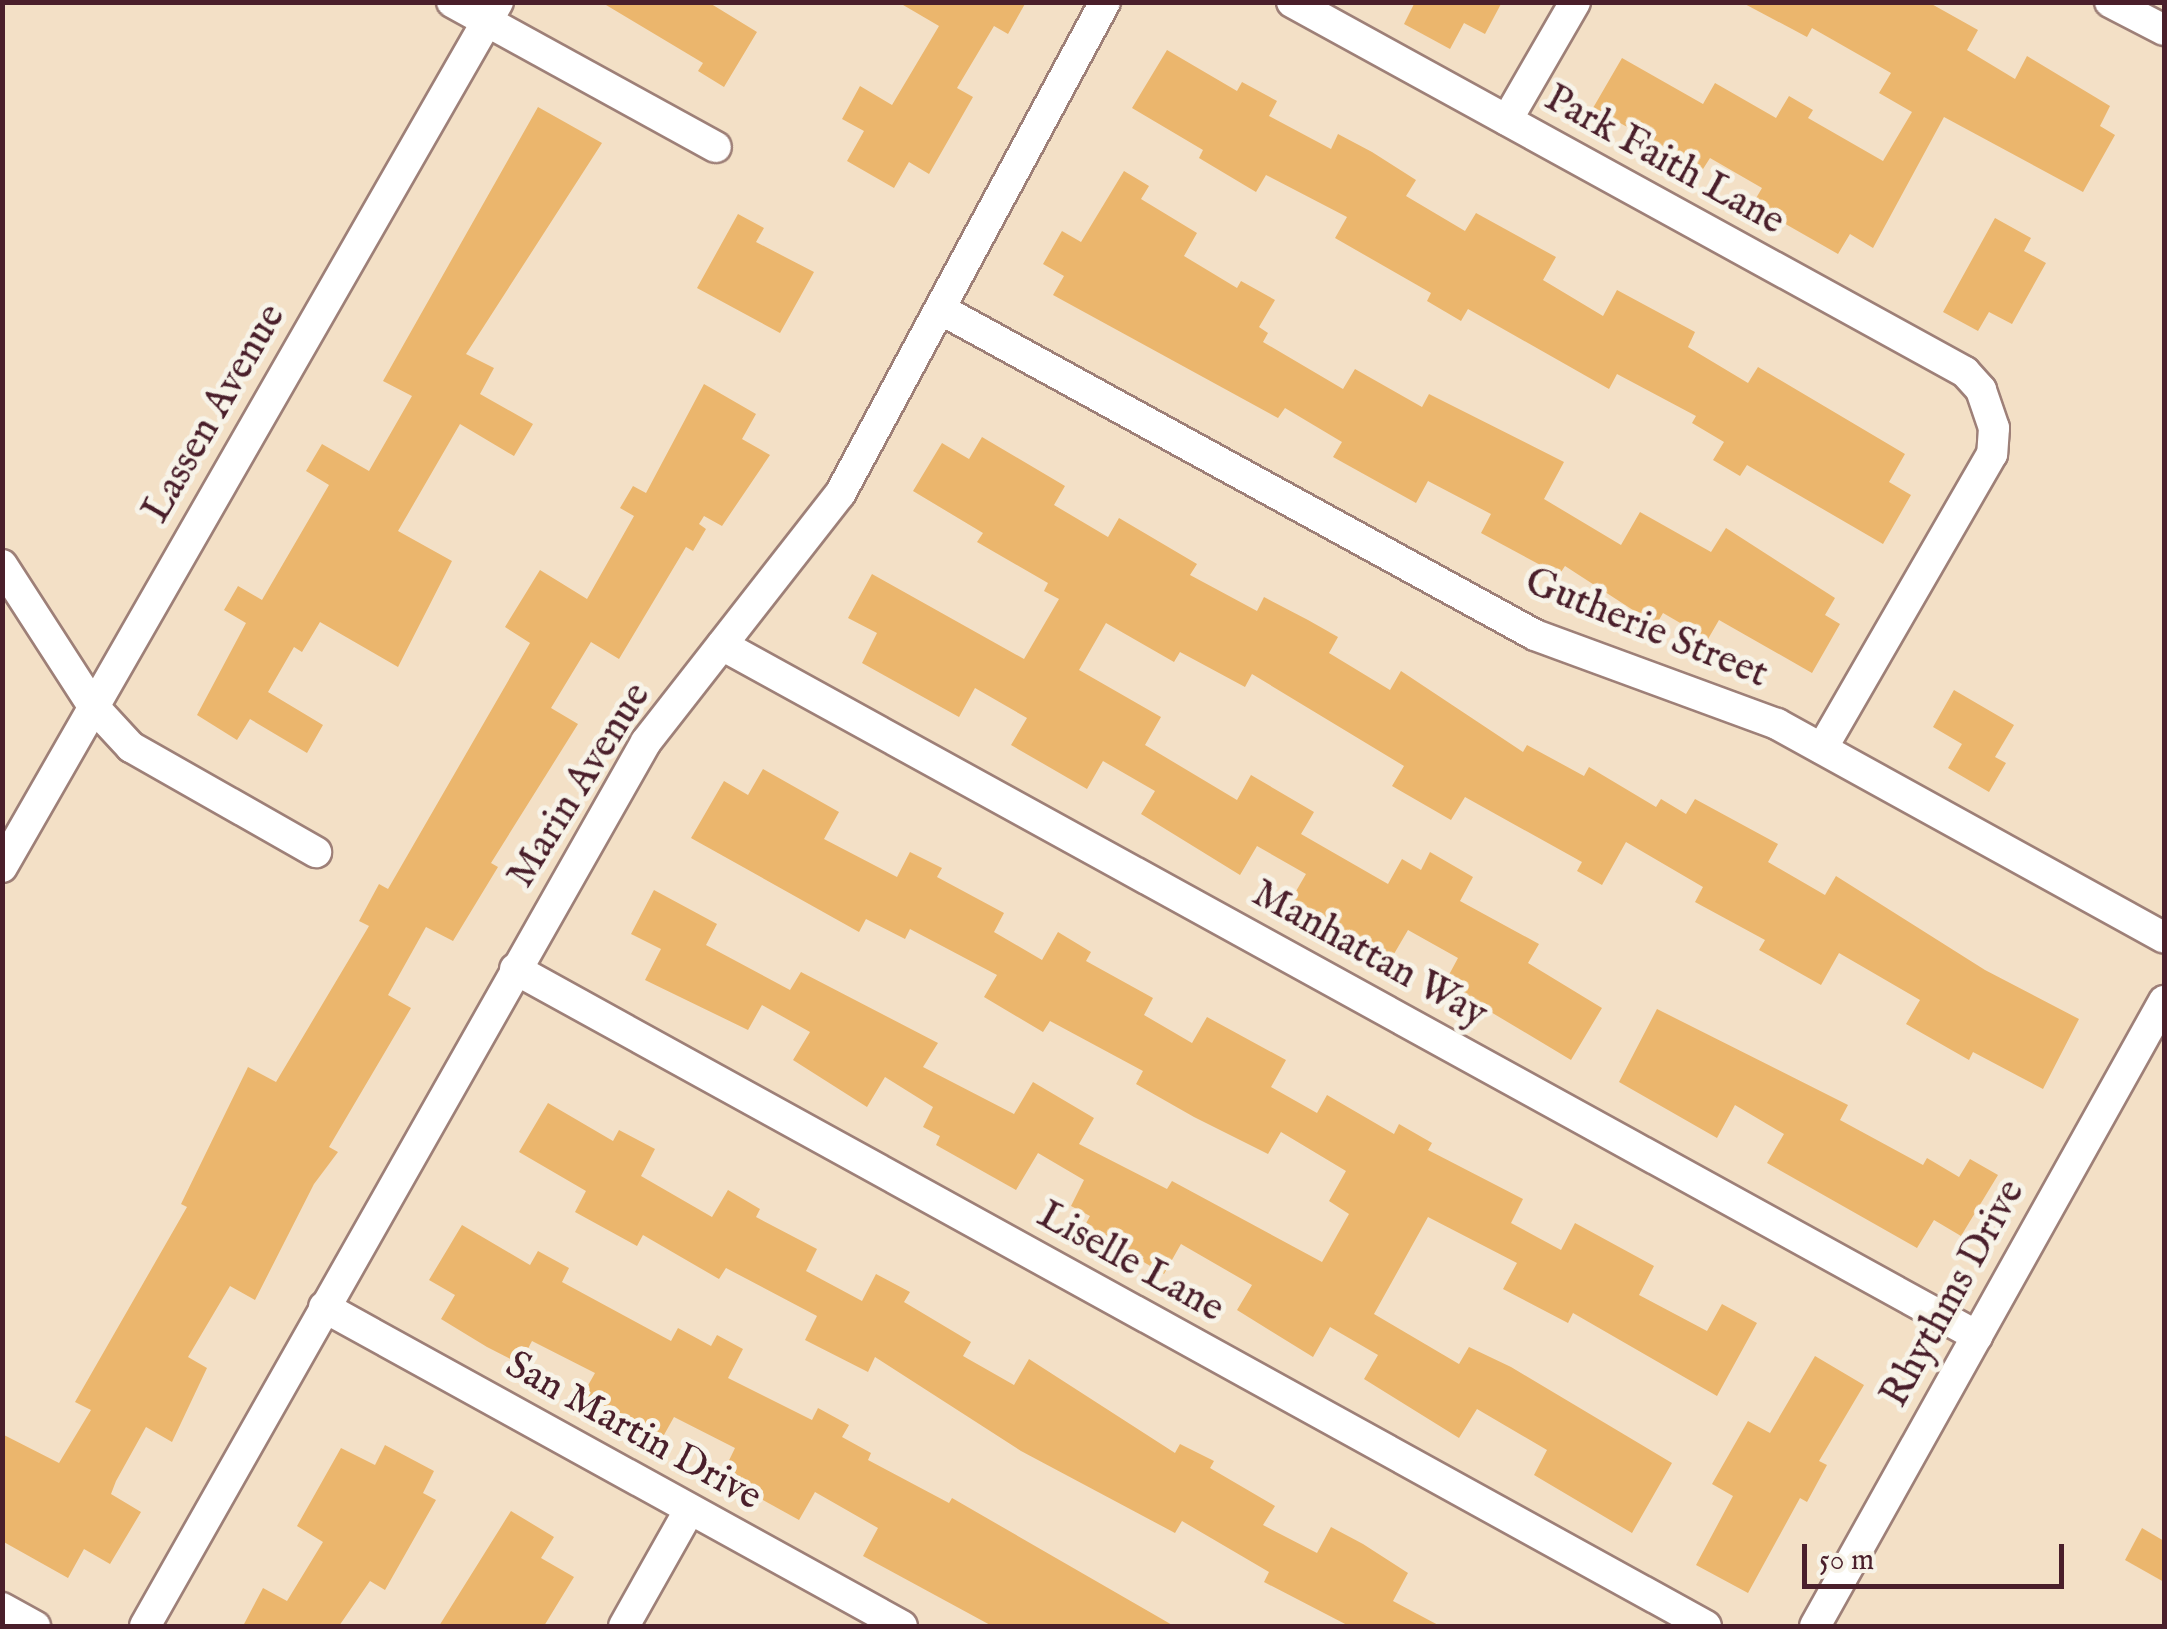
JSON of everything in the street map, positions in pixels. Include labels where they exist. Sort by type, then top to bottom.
[{"type":"street","points":[[452,2],[492,13],[716,148]]},
{"type":"street","name":"Marin Avenue","points":[[145,1626],[646,742],[840,494],[1105,2]]},
{"type":"street","name":"Park Faith Lane","points":[[1292,2],[1965,372],[1988,402],[1992,454],[1822,749]]},
{"type":"street","points":[[1507,120],[1575,2]]},
{"type":"street","points":[[2110,2],[2164,30]]},
{"type":"street","name":"Lassen Avenue","points":[[2,867],[492,13]]},
{"type":"street","name":"Gutherie Street","points":[[940,309],[1536,635],[1720,700],[1822,749],[2164,938]]},
{"type":"street","points":[[2,565],[93,706],[130,747],[316,852]]},
{"type":"street","name":"Manhattan Way","points":[[722,645],[1977,1336]]},
{"type":"street","name":"Liselle Lane","points":[[516,968],[1706,1626]]},
{"type":"street","name":"Rhythms Drive","points":[[1814,1626],[2164,1002]]},
{"type":"street","name":"San Martin Drive","points":[[324,1307],[902,1626]]},
{"type":"street","points":[[624,1626],[690,1509]]},
{"type":"street","points":[[2,1608],[35,1626]]},
{"type":"building","points":[[601,2],[708,2],[757,32],[724,87],[698,71],[703,63]]},
{"type":"building","points":[[898,2],[1026,2],[1008,34],[994,26],[957,88],[973,97],[929,174],[909,162],[894,188],[847,161],[864,131],[842,119],[860,86],[892,105],[939,26]]},
{"type":"building","points":[[1415,2],[1502,2],[1485,34],[1464,23],[1450,49],[1404,24]]},
{"type":"building","points":[[1741,2],[1928,2],[1978,30],[1967,50],[2015,79],[2027,56],[2110,106],[2100,126],[2115,135],[2083,192],[1944,117],[1873,248],[1850,234],[1838,254],[1752,205],[1762,188],[1710,158],[1703,169],[1593,108],[1622,58],[1703,104],[1715,83],[1776,118],[1789,96],[1813,110],[1808,118],[1883,161],[1912,112],[1879,93],[1891,73],[1812,28],[1807,37]]},
{"type":"building","points":[[1167,50],[1237,91],[1242,82],[1277,101],[1269,116],[1331,149],[1338,134],[1372,152],[1416,180],[1406,196],[1465,231],[1476,213],[1556,257],[1543,280],[1603,316],[1617,290],[1695,332],[1688,347],[1748,383],[1758,367],[1905,454],[1889,482],[1911,495],[1883,544],[1747,465],[1740,476],[1713,460],[1724,442],[1692,423],[1696,416],[1617,374],[1609,389],[1468,309],[1461,321],[1427,301],[1431,293],[1335,238],[1347,217],[1266,175],[1256,192],[1199,158],[1203,150],[1132,108]]},
{"type":"building","points":[[538,107],[602,143],[466,354],[494,368],[480,394],[533,424],[514,456],[460,424],[398,531],[452,561],[398,667],[320,622],[302,652],[294,647],[268,692],[323,725],[307,753],[250,719],[237,740],[197,715],[246,623],[224,610],[238,586],[262,600],[329,485],[306,471],[322,444],[369,471],[412,396],[383,381]]},
{"type":"building","points":[[1124,171],[1149,186],[1141,199],[1197,233],[1184,256],[1237,288],[1241,281],[1275,300],[1259,327],[1268,333],[1263,342],[1343,389],[1355,369],[1422,407],[1429,394],[1564,462],[1544,499],[1621,545],[1640,512],[1711,552],[1726,528],[1835,598],[1825,615],[1840,624],[1812,673],[1719,620],[1708,639],[1663,613],[1656,625],[1565,566],[1559,575],[1481,533],[1491,514],[1428,481],[1416,503],[1333,457],[1342,442],[1285,408],[1278,418],[1053,295],[1064,276],[1043,264],[1062,231],[1081,242]]},
{"type":"building","points":[[738,214],[764,228],[756,242],[814,272],[780,333],[697,288]]},
{"type":"building","points":[[1995,218],[2031,238],[2024,251],[2046,263],[2012,324],[1989,312],[1978,331],[1943,312]]},
{"type":"building","points":[[704,384],[756,414],[742,439],[770,455],[722,526],[704,516],[699,524],[706,529],[693,551],[686,547],[619,659],[591,642],[551,708],[578,724],[491,863],[498,867],[453,941],[426,927],[388,995],[411,1008],[329,1147],[338,1152],[314,1184],[255,1300],[230,1286],[188,1357],[207,1368],[172,1442],[146,1427],[116,1481],[111,1494],[141,1512],[110,1564],[84,1549],[68,1578],[2,1541],[2,1434],[59,1463],[91,1410],[75,1402],[187,1207],[181,1204],[248,1067],[276,1082],[369,926],[359,921],[379,884],[388,889],[530,643],[505,627],[540,570],[587,599],[634,516],[620,508],[633,486],[646,493]]},
{"type":"building","points":[[982,437],[1065,486],[1054,505],[1108,537],[1119,518],[1197,564],[1190,575],[1257,611],[1264,597],[1308,620],[1338,637],[1329,653],[1390,690],[1401,671],[1523,752],[1527,745],[1584,776],[1589,767],[1656,807],[1661,799],[1686,814],[1695,799],[1778,844],[1768,862],[1825,895],[1836,876],[1985,970],[2079,1019],[2043,1089],[1973,1052],[1969,1060],[1906,1024],[1920,1000],[1839,953],[1821,985],[1759,950],[1765,940],[1695,902],[1703,887],[1626,842],[1602,885],[1577,871],[1582,862],[1465,797],[1451,820],[1392,786],[1404,766],[1252,674],[1245,687],[1180,652],[1174,662],[1106,623],[1079,670],[1161,717],[1145,745],[1237,800],[1251,775],[1314,812],[1301,834],[1388,884],[1402,859],[1421,870],[1430,852],[1473,877],[1460,901],[1539,944],[1528,963],[1602,1008],[1571,1060],[1444,984],[1458,958],[1408,930],[1391,959],[1292,898],[1306,874],[1257,846],[1240,875],[1141,814],[1155,791],[1103,761],[1087,789],[1011,745],[1027,718],[975,688],[959,717],[862,663],[877,633],[848,618],[872,574],[1024,659],[1059,599],[1044,591],[1048,583],[977,542],[983,533],[913,491],[942,443],[969,459]]},
{"type":"building","points":[[1954,690],[2014,725],[1995,757],[2006,763],[1989,792],[1948,768],[1962,744],[1933,727]]},
{"type":"building","points":[[763,769],[839,812],[824,839],[897,877],[910,852],[942,868],[937,877],[1004,913],[994,932],[1042,960],[1058,932],[1091,952],[1086,961],[1153,998],[1144,1015],[1192,1043],[1207,1017],[1286,1060],[1271,1087],[1317,1113],[1327,1095],[1394,1134],[1399,1124],[1432,1143],[1428,1150],[1523,1199],[1511,1223],[1561,1250],[1575,1223],[1654,1266],[1639,1295],[1707,1331],[1722,1304],[1757,1323],[1717,1396],[1573,1313],[1568,1323],[1503,1289],[1517,1263],[1428,1217],[1374,1314],[1459,1364],[1469,1347],[1511,1367],[1672,1463],[1632,1533],[1534,1475],[1547,1450],[1477,1409],[1459,1438],[1364,1379],[1378,1355],[1330,1327],[1313,1357],[1237,1310],[1252,1285],[1181,1244],[1164,1274],[1084,1227],[1090,1216],[1071,1206],[1084,1180],[1038,1153],[1016,1190],[936,1145],[940,1136],[923,1127],[933,1107],[885,1077],[867,1107],[793,1060],[810,1032],[762,1005],[748,1030],[645,980],[661,949],[631,934],[654,890],[717,924],[706,945],[790,990],[801,972],[938,1043],[923,1067],[1014,1114],[1033,1082],[1094,1118],[1079,1144],[1167,1189],[1172,1181],[1322,1262],[1349,1214],[1329,1201],[1346,1171],[1281,1132],[1268,1154],[1136,1084],[1143,1071],[1050,1021],[1043,1032],[984,997],[997,975],[910,929],[905,939],[866,919],[859,932],[691,838],[724,781],[748,795]]},
{"type":"building","points":[[1657,1009],[1848,1105],[1840,1120],[1923,1165],[1927,1158],[1959,1177],[1970,1159],[1998,1175],[1961,1236],[1934,1220],[1917,1248],[1767,1163],[1784,1134],[1735,1105],[1717,1138],[1619,1082]]},
{"type":"building","points":[[548,1103],[613,1141],[619,1130],[655,1149],[641,1176],[712,1217],[728,1190],[760,1209],[756,1217],[817,1249],[806,1271],[862,1301],[876,1274],[910,1292],[904,1302],[971,1342],[963,1356],[1014,1385],[1029,1359],[1175,1453],[1180,1444],[1214,1461],[1210,1468],[1275,1506],[1263,1525],[1317,1553],[1331,1527],[1363,1544],[1408,1573],[1393,1601],[1440,1626],[1349,1626],[1264,1582],[1269,1572],[1182,1521],[1175,1533],[1021,1451],[875,1357],[868,1372],[805,1340],[817,1316],[726,1268],[719,1279],[643,1235],[637,1246],[575,1212],[586,1191],[519,1152]]},
{"type":"building","points":[[462,1225],[530,1265],[538,1251],[569,1268],[562,1282],[671,1341],[678,1328],[711,1346],[717,1335],[743,1349],[728,1378],[812,1420],[818,1408],[849,1425],[842,1437],[871,1453],[868,1460],[949,1503],[952,1498],[1174,1626],[992,1626],[863,1556],[878,1528],[815,1492],[799,1520],[721,1477],[735,1448],[674,1417],[660,1442],[581,1398],[595,1373],[532,1341],[520,1364],[487,1347],[441,1319],[455,1295],[429,1280]]},
{"type":"building","points":[[1815,1356],[1864,1385],[1819,1461],[1827,1465],[1807,1502],[1800,1498],[1748,1593],[1696,1565],[1733,1496],[1712,1484],[1748,1421],[1770,1433]]},
{"type":"building","points":[[385,1445],[434,1471],[423,1493],[436,1500],[385,1590],[370,1581],[339,1626],[243,1626],[263,1588],[287,1601],[323,1542],[297,1526],[341,1448],[375,1465]]},
{"type":"building","points":[[511,1511],[554,1537],[541,1558],[574,1577],[544,1626],[439,1626]]},
{"type":"building","points":[[2142,1528],[2164,1541],[2164,1582],[2125,1560]]}]
